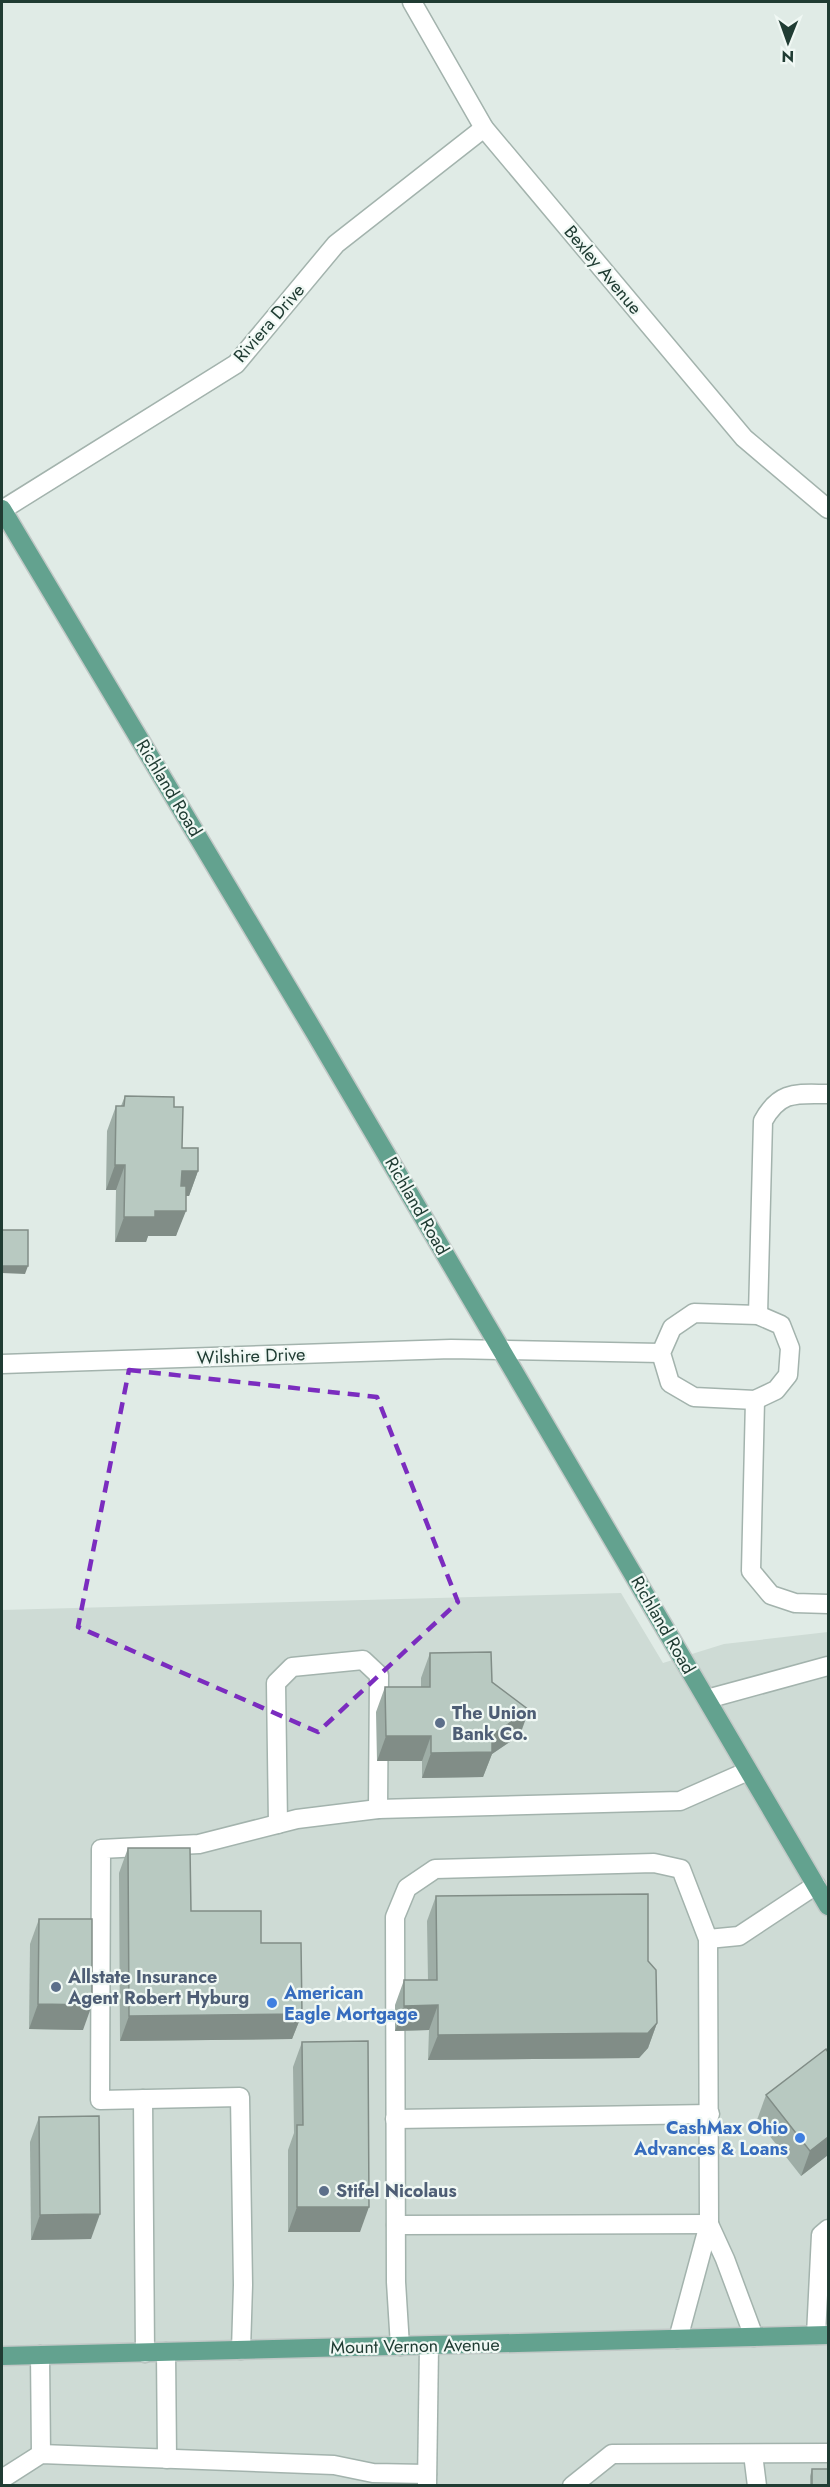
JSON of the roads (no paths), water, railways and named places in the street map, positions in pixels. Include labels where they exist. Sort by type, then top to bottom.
[{"type":"main road","name":"Richland Road","points":[[2,510],[315,1034],[828,1906]]},
{"type":"main road","name":"Mount Vernon Avenue","points":[[2,2356],[822,2335]]},
{"type":"street","name":"Bexley Avenue","points":[[412,2],[484,128],[744,438],[828,509]]},
{"type":"street","name":"Riviera Drive","points":[[2,510],[236,363],[336,244],[484,128]]},
{"type":"street","points":[[758,1315],[763,1121],[772,1105],[792,1094],[828,1094]]},
{"type":"street","points":[[694,1313],[758,1315],[781,1325],[790,1348],[788,1375],[776,1390],[755,1400],[694,1397],[670,1383],[662,1353],[672,1328],[694,1313]]},
{"type":"street","name":"Wilshire Drive","points":[[2,1364],[501,1349],[662,1353]]},
{"type":"street","points":[[755,1400],[752,1571],[771,1595],[795,1603],[828,1604]]},
{"type":"street","points":[[278,1824],[276,1683],[292,1667],[363,1660],[379,1675],[378,1809]]},
{"type":"street","points":[[707,1699],[827,1669]]},
{"type":"street","points":[[241,2350],[243,2286],[240,2097],[100,2100],[101,1849],[199,1844],[297,1819],[378,1809],[680,1801],[747,1771]]},
{"type":"street","points":[[400,2346],[396,2282],[395,1917],[406,1888],[435,1869],[654,1863],[681,1869],[708,1939],[709,2224],[678,2339]]},
{"type":"street","points":[[708,1939],[739,1936],[816,1885]]},
{"type":"street","points":[[143,2099],[145,2353]]},
{"type":"street","points":[[395,2119],[710,2114]]},
{"type":"street","points":[[396,2225],[709,2224]]},
{"type":"street","points":[[709,2224],[725,2259],[753,2337]]},
{"type":"street","points":[[822,2335],[820,2235],[828,2229]]},
{"type":"street","points":[[2,2479],[40,2454],[334,2465],[373,2479],[427,2480],[429,2346]]},
{"type":"street","points":[[166,2352],[167,2459]]},
{"type":"street","points":[[40,2355],[40,2454]]},
{"type":"street","points":[[572,2486],[612,2454],[828,2453]]},
{"type":"street","points":[[753,2454],[757,2486]]},
{"type":"place","name":"The Union Bank Co.","points":[[440,1723]]},
{"type":"place","name":"Allstate Insurance Agent Robert Hyburg","points":[[56,1987]]},
{"type":"place","name":"American Eagle Mortgage","points":[[272,2003]]},
{"type":"place","name":"CashMax Ohio Advances & Loans","points":[[800,2138]]},
{"type":"place","name":"Stifel Nicolaus","points":[[324,2191]]}]
